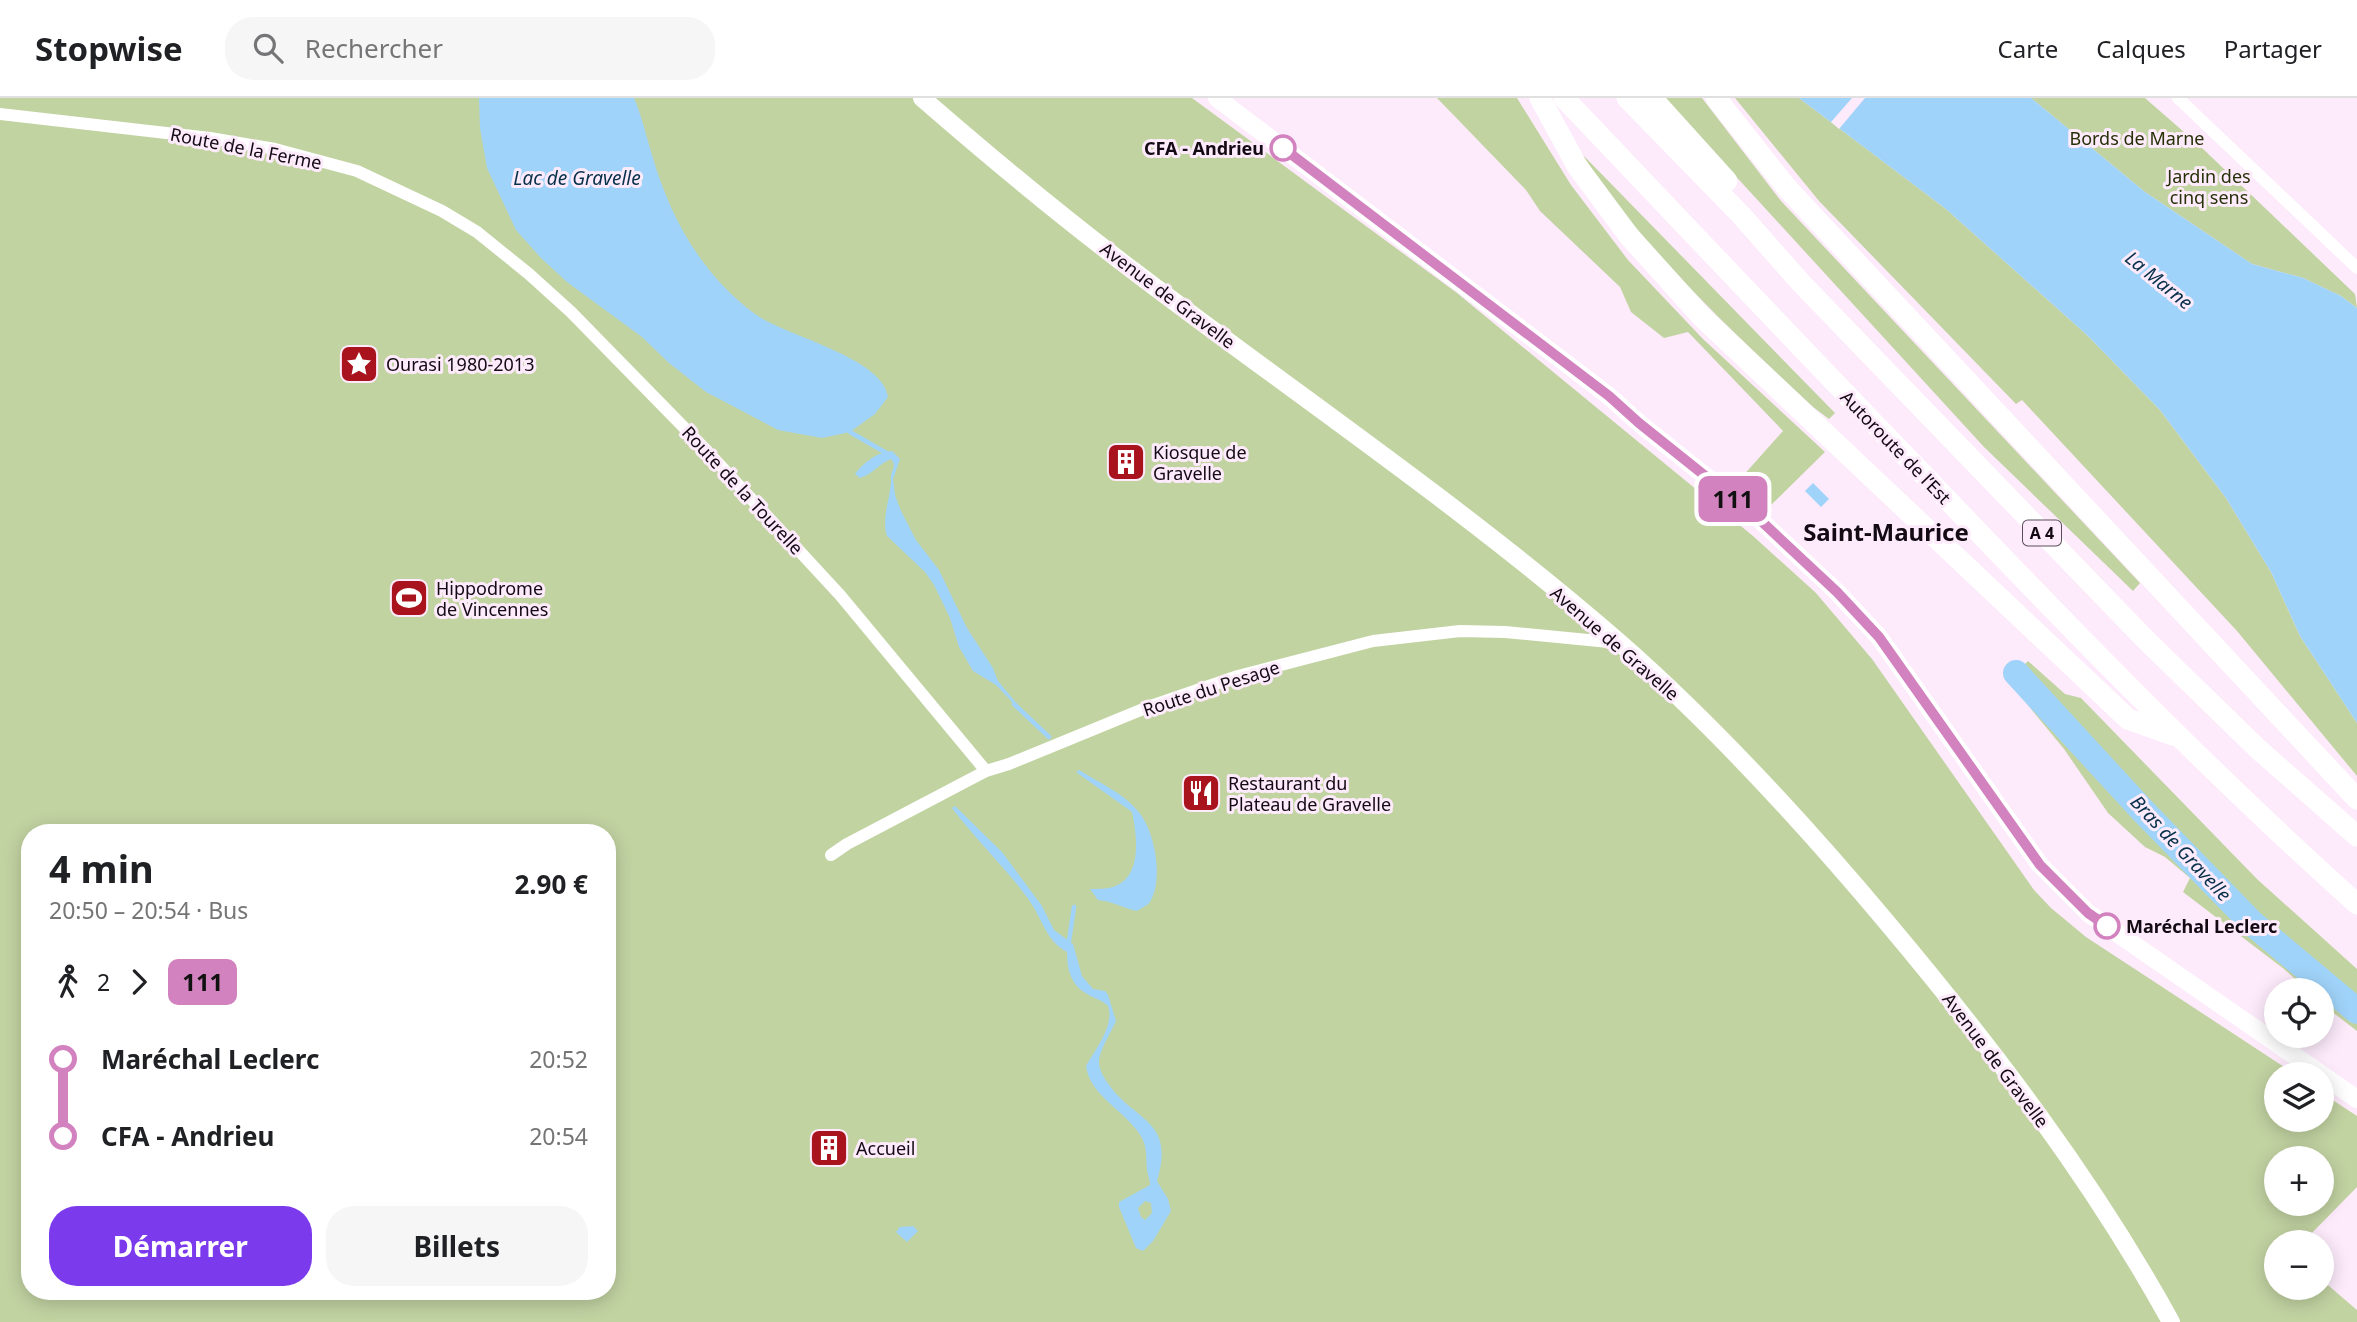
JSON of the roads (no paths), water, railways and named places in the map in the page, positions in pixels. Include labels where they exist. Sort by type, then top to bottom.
[{"type":"highway","points":[[1540,98],[1577,166],[1629,236],[1702,317],[2128,719],[2178,737]]},
{"type":"highway","name":"Autoroute de l’Est","points":[[1564,98],[2178,737],[2274,830],[2357,904]]},
{"type":"highway","name":"A 4","points":[[1627,98],[1741,215],[1802,284],[2145,639],[2258,749],[2357,836]]},
{"type":"highway","points":[[1652,98],[1728,183],[1741,215]]},
{"type":"highway","points":[[1716,98],[1787,188],[2357,799]]},
{"type":"street","name":"Avenue de Gravelle","points":[[922,98],[1006,171],[1135,272],[1372,446],[1620,643],[1699,716],[1817,840],[1987,1045],[2098,1202],[2171,1322]]},
{"type":"street","points":[[1217,98],[1609,396],[1759,519],[1837,592],[1879,637],[2040,865],[2088,913],[2303,1062]]},
{"type":"street","points":[[2178,98],[2357,268]]},
{"type":"street","name":"Route de la Ferme","points":[[0,114],[210,138],[287,152],[356,171],[442,211],[477,232]]},
{"type":"street","name":"Route de la Tourelle","points":[[477,232],[570,312],[707,451],[840,595],[986,771]]},
{"type":"street","name":"Route du Pesage","points":[[831,855],[846,844],[986,771],[1149,707],[1238,676],[1373,641],[1460,631],[1504,632],[1620,643]]},
{"type":"street","points":[[2334,1083],[2357,1099]]},
{"type":"water","name":"Lac de Gravelle","points":[[479,98],[634,98],[659,178],[678,222],[703,262],[719,281],[755,314],[852,359],[869,370],[882,383],[888,397],[875,414],[850,432],[822,438],[778,430],[706,392],[669,363],[642,337],[567,282],[516,230],[487,168],[480,128]]},
{"type":"water","name":"La Marne","points":[[1799,98],[2031,98],[2145,192],[2252,264],[2303,278],[2341,296],[2357,308],[2357,723],[2300,636],[2271,572],[2226,498],[2160,410],[2087,335],[1946,209]]},
{"type":"water","points":[[892,451],[900,459],[893,479],[901,511],[916,540],[939,570],[967,628],[993,668],[998,681],[1017,707],[996,685],[973,671],[959,647],[950,618],[934,585],[925,572],[887,536],[886,515],[894,467],[891,459],[865,476],[860,478],[855,474],[871,458]]},
{"type":"water","points":[[1813,483],[1829,499],[1821,507],[1805,491]]},
{"type":"water","points":[[1079,770],[1125,798],[1137,810],[1149,829],[1156,855],[1156,881],[1150,902],[1137,911],[1098,900],[1090,889],[1104,889],[1123,882],[1134,865],[1135,832],[1132,812],[1076,772]]},
{"type":"water","points":[[955,806],[1002,852],[1042,906],[1054,930],[1073,944],[1082,976],[1093,989],[1105,991],[1108,995],[1116,1021],[1101,1052],[1100,1067],[1117,1095],[1149,1123],[1156,1133],[1161,1145],[1157,1181],[1168,1199],[1171,1211],[1153,1241],[1143,1251],[1136,1248],[1119,1202],[1150,1185],[1144,1142],[1135,1128],[1094,1087],[1086,1066],[1109,1021],[1108,1006],[1083,991],[1074,982],[1069,971],[1067,952],[1054,942],[1020,888],[952,808]],"holes":[[[1145,1201],[1151,1203],[1152,1213],[1145,1220],[1138,1208]]]},
{"type":"water","points":[[913,1226],[918,1231],[907,1242],[896,1232],[900,1227]]},
{"type":"waterway","points":[[850,432],[888,454]]},
{"type":"waterway","name":"Bras de Gravelle","points":[[2016,673],[2144,812],[2252,923],[2357,1011]]},
{"type":"waterway","points":[[1014,704],[1049,737]]},
{"type":"waterway","points":[[1069,941],[1074,907]]},
{"type":"place","name":"CFA - Andrieu","points":[[1283,148]]},
{"type":"place","name":"Ourasi 1980-2013","points":[[359,364]]},
{"type":"place","name":"Kiosque de Gravelle","points":[[1126,462]]},
{"type":"place","name":"Hippodrome de Vincennes","points":[[409,598]]},
{"type":"place","name":"Restaurant du Plateau de Gravelle","points":[[1201,793]]},
{"type":"place","name":"Maréchal Leclerc","points":[[2107,926]]},
{"type":"place","name":"Accueil","points":[[829,1148]]},
{"type":"district","name":"Saint-Maurice","points":[[1886,531]]},
{"type":"park label","name":"Bords de Marne","points":[[2137,138]]},
{"type":"park label","name":"Jardin des cinq sens","points":[[2209,186]]}]
